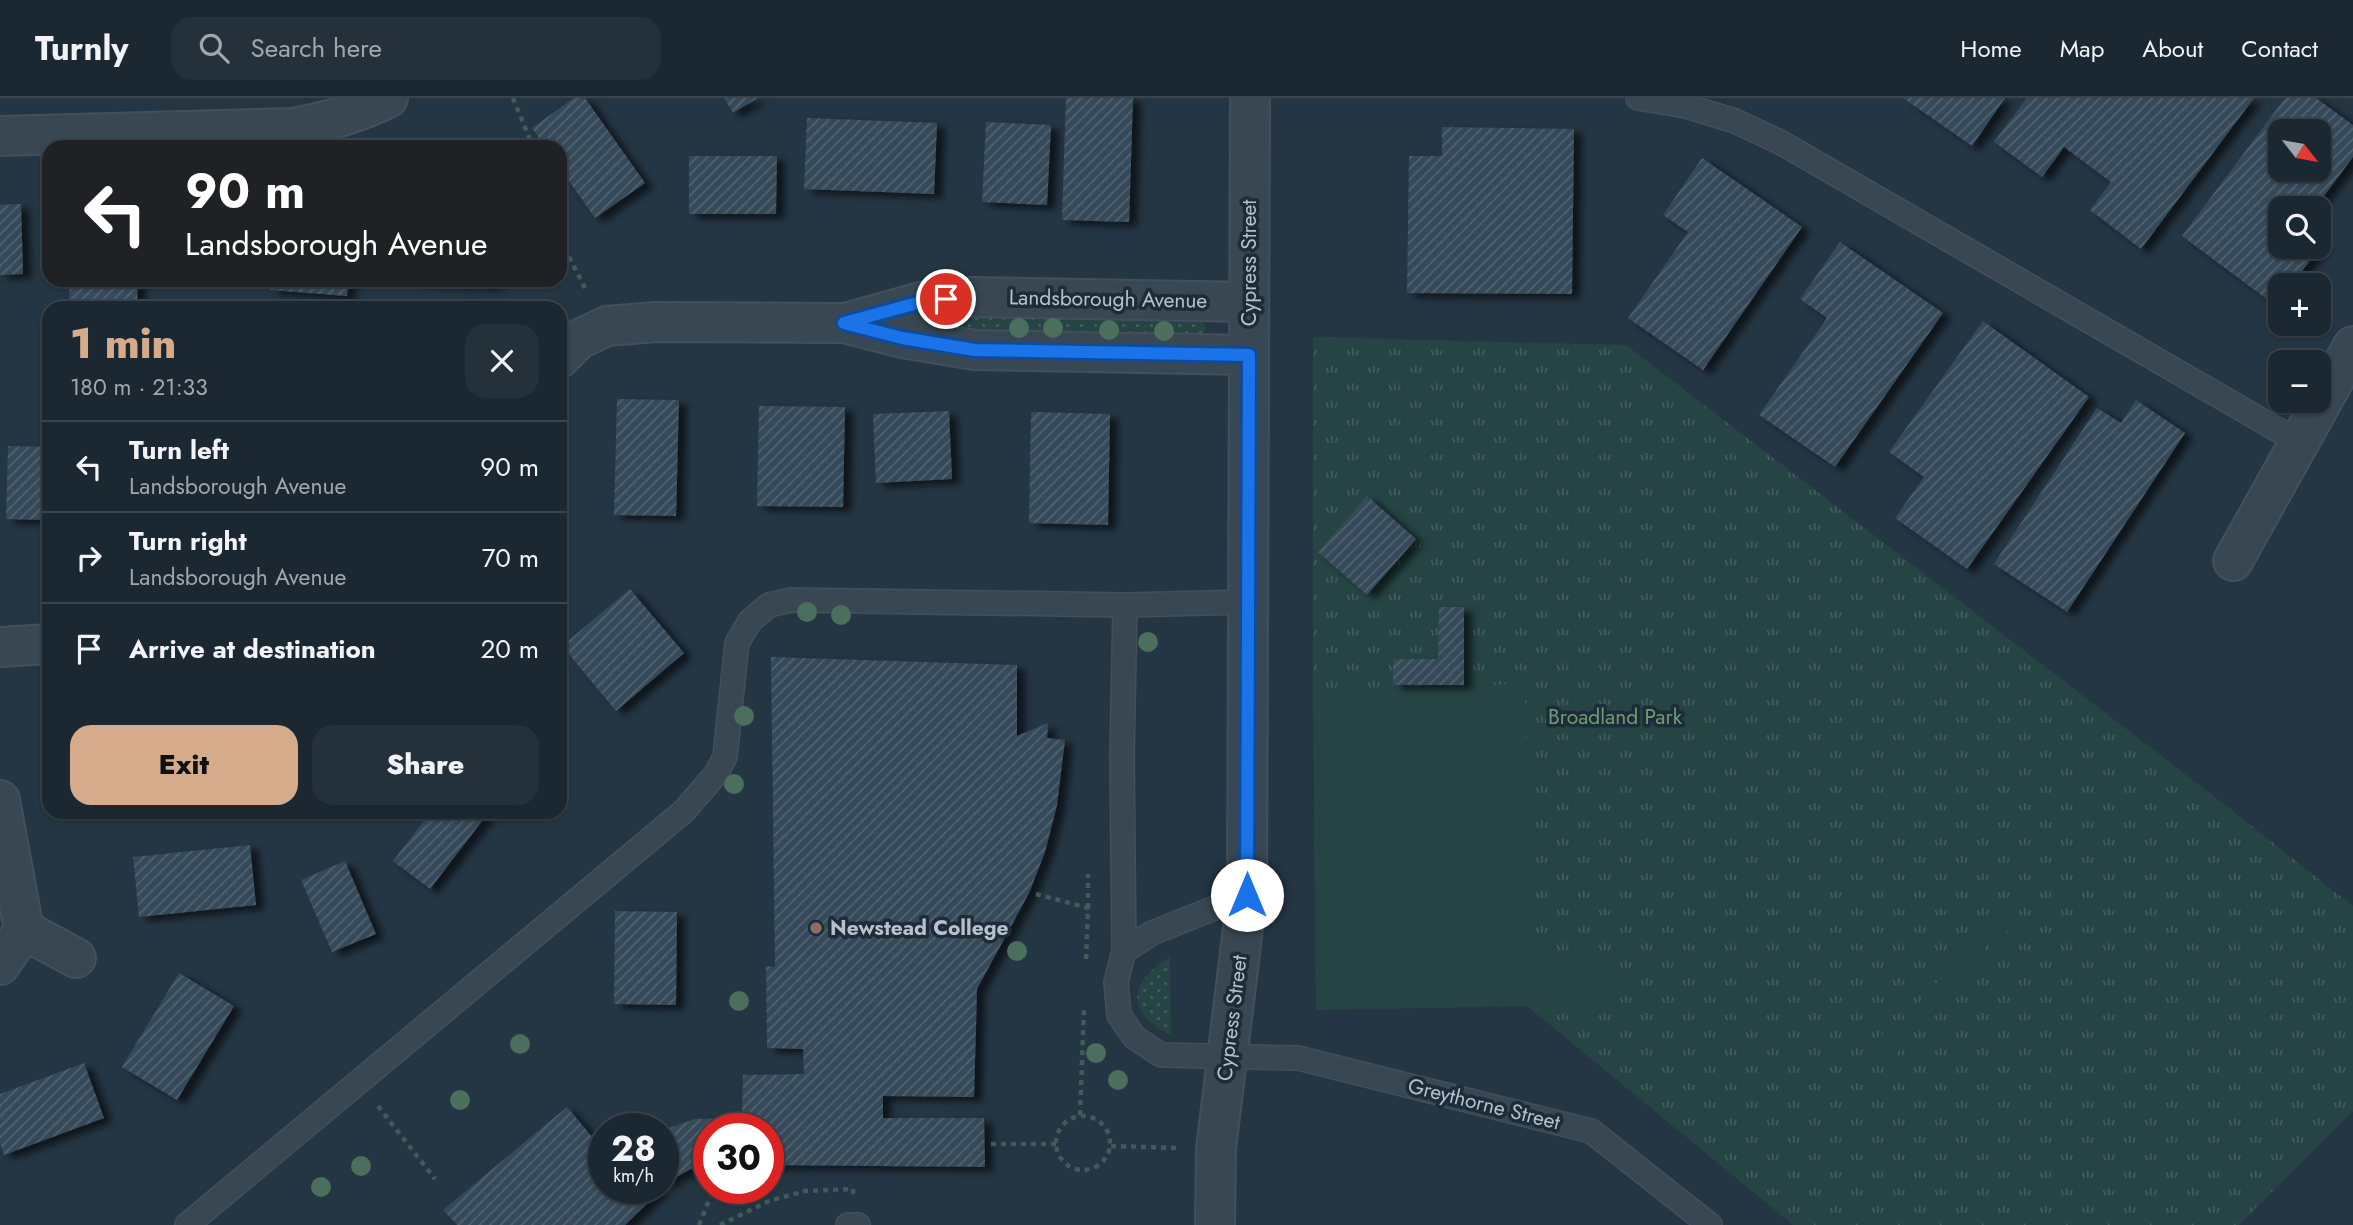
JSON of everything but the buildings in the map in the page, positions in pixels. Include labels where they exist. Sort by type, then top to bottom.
[{"type":"street","points":[[0,136],[293,128],[338,119],[388,98]]},
{"type":"street","name":"Cypress Street","points":[[1215,1225],[1216,1149],[1247,895],[1250,98]]},
{"type":"street","name":"Landsborough Avenue","points":[[844,323],[921,302],[972,297],[1249,302]]},
{"type":"street","name":"Landsborough Avenue","points":[[567,351],[579,339],[607,326],[656,322],[844,323],[902,338],[975,350],[1249,355]]},
{"type":"street","points":[[2233,561],[2353,345]]},
{"type":"street","points":[[0,647],[42,644]]},
{"type":"street","points":[[0,800],[24,930],[0,965]]},
{"type":"street","points":[[24,930],[76,958]]},
{"type":"lane","points":[[1638,98],[1686,106],[1735,121],[1780,142],[2299,442]]},
{"type":"lane","points":[[1735,121],[1739,98]]},
{"type":"lane","points":[[187,1225],[360,1083],[702,793],[725,757],[737,643],[750,621],[769,605],[792,600],[1125,605],[1248,602]]},
{"type":"lane","name":"Greythorne Street","points":[[1125,605],[1122,756],[1124,951],[1116,982],[1119,1015],[1134,1037],[1161,1055],[1298,1058],[1591,1131],[1710,1225]]},
{"type":"lane","points":[[1124,951],[1152,933],[1247,895]]},
{"type":"lane","points":[[850,1225],[858,1225]]},
{"type":"path","points":[[513,98],[530,140]]},
{"type":"path","points":[[567,254],[607,326]]},
{"type":"path","points":[[1036,894],[1088,908],[1085,977]]},
{"type":"path","points":[[1080,1115],[1084,1005]]},
{"type":"path","points":[[360,1083],[435,1179]]},
{"type":"path","points":[[1080,1115],[1096,1119],[1103,1124],[1111,1146],[1105,1159],[1090,1170],[1080,1170],[1064,1163],[1056,1144],[1056,1137],[1065,1122],[1080,1115]]},
{"type":"path","points":[[991,1144],[1056,1144]]},
{"type":"path","points":[[1111,1146],[1216,1149]]},
{"type":"path","points":[[720,1225],[769,1201],[805,1191],[853,1189],[850,1225]]},
{"type":"path","points":[[699,1225],[708,1204]]},
{"type":"green space","points":[[963,314],[1201,319],[1206,328],[1200,340],[1012,341],[910,324]]},
{"type":"green space","name":"Broadland Park","points":[[1313,337],[1626,345],[2353,906],[2353,1111],[2239,1225],[1793,1225],[1527,1006],[1316,1010]]},
{"type":"green space","points":[[1525,684],[1528,954],[1615,956],[1614,1008],[1527,1006],[1316,1010],[1313,689]]},
{"type":"green space","points":[[1993,911],[2012,929],[1990,942],[1912,1027],[1896,1056],[1876,1038],[1903,1021],[1981,933]]},
{"type":"green space","points":[[1170,957],[1171,1035],[1156,1027],[1146,1017],[1139,1007],[1138,997],[1146,976]]},
{"type":"place","name":"Newstead College","points":[[816,928]]},
{"type":"route","points":[[946,299],[921,302],[844,323],[902,338],[975,350],[1249,355],[1247,895]]}]
